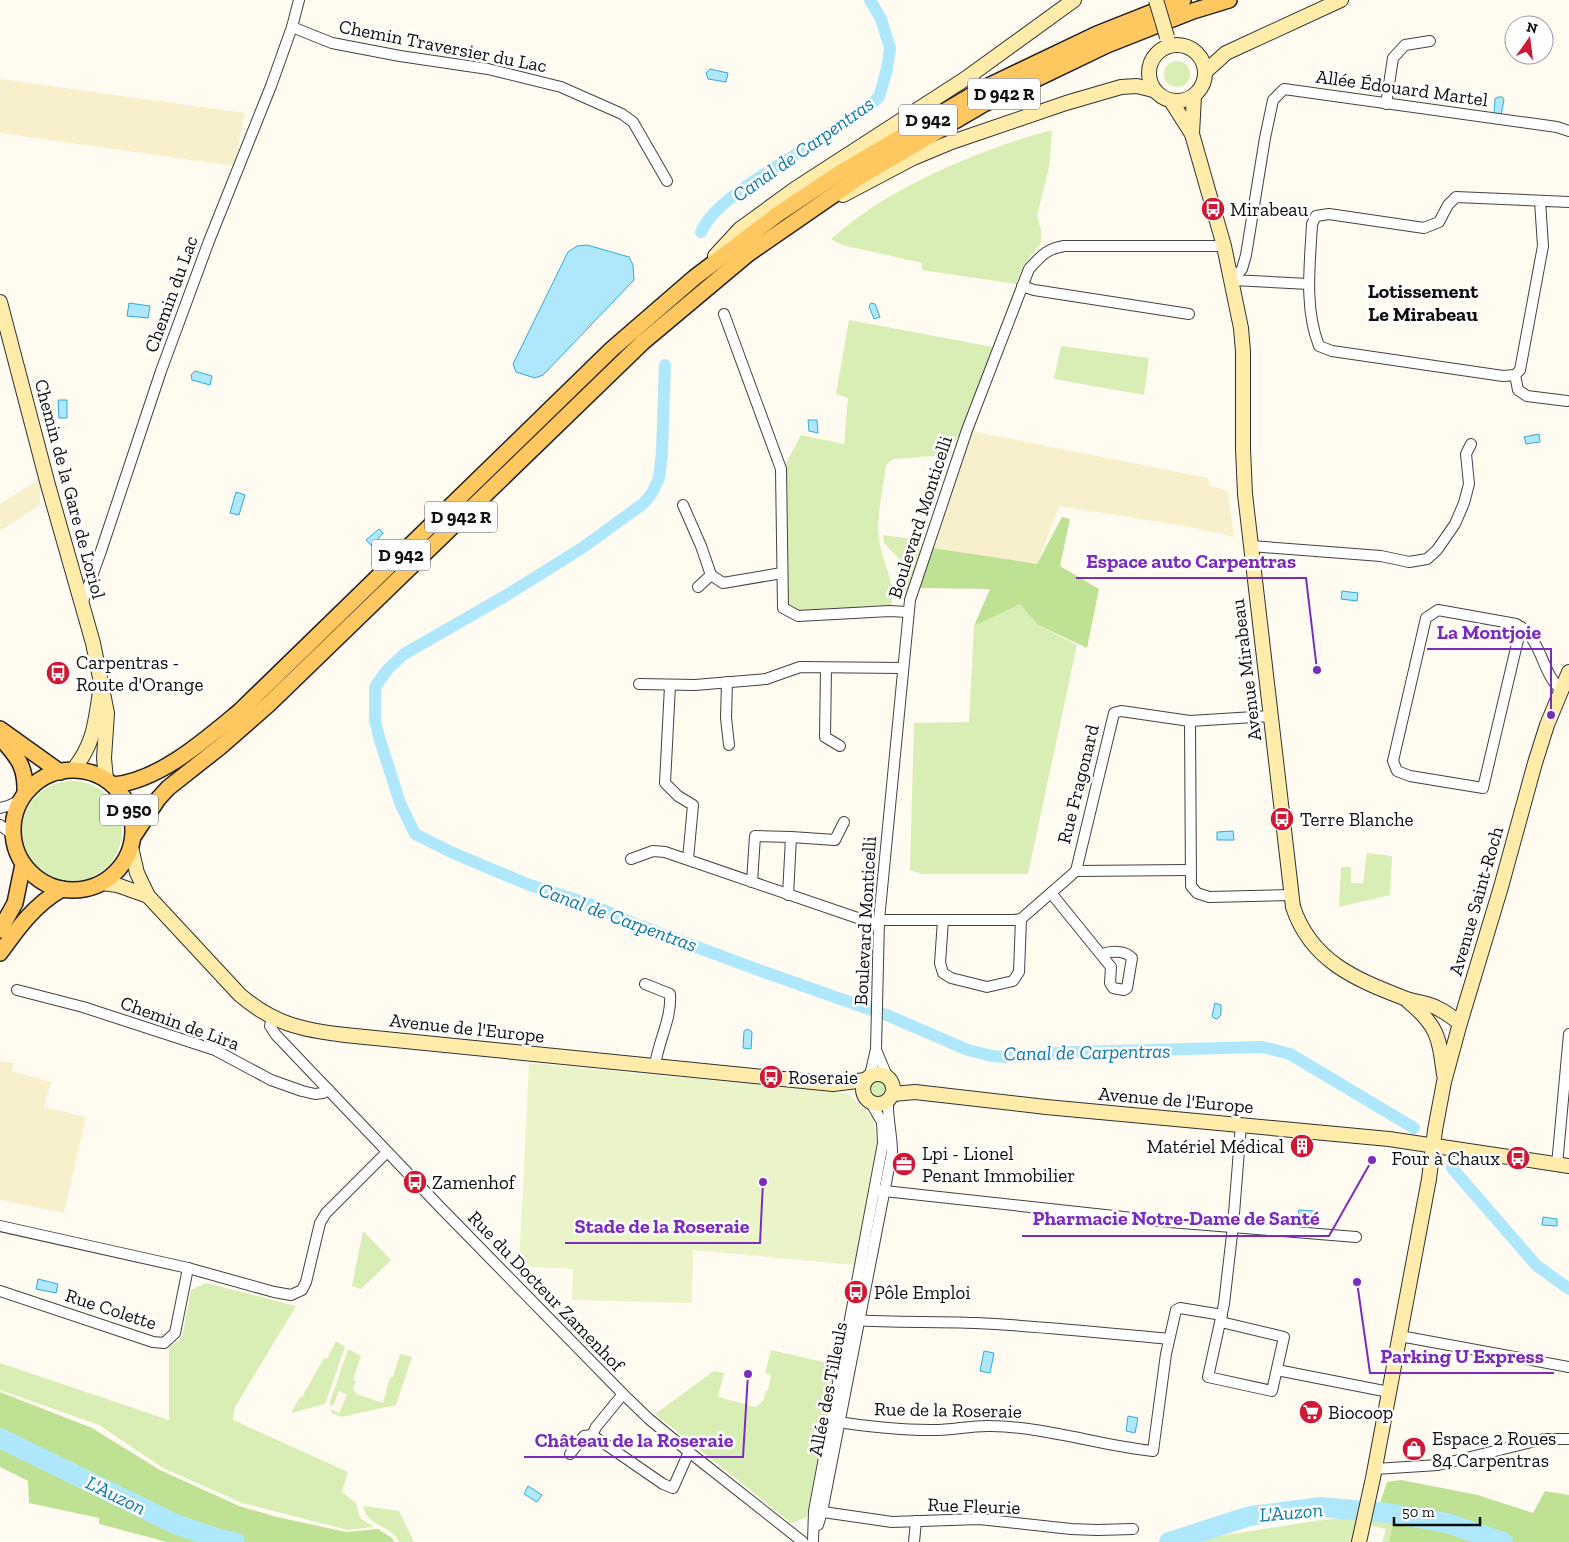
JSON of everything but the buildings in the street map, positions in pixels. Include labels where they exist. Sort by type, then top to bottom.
[{"type":"main road","points":[[694,278],[740,229],[795,188],[965,79],[1074,0]]},
{"type":"main road","points":[[1156,0],[1168,41]]},
{"type":"main road","name":"D 942","points":[[110,783],[134,781],[169,764],[201,743],[240,712],[612,349],[694,278],[809,193],[916,126],[984,88],[1097,34],[1183,0]]},
{"type":"main road","name":"D 942 R","points":[[135,836],[158,799],[168,788],[220,747],[269,704],[643,342],[748,254],[858,178],[982,105],[1106,45],[1193,11],[1229,0]]},
{"type":"main road","points":[[1205,72],[1226,53],[1341,0]]},
{"type":"main road","points":[[794,221],[913,158],[949,143],[1066,103],[1121,87],[1137,86],[1153,90],[1164,99],[1171,101],[1179,102],[1194,96],[1200,90],[1204,81],[1205,72],[1200,56],[1194,50],[1168,41]]},
{"type":"main road","points":[[1153,90],[1148,75],[1151,60],[1168,41]]},
{"type":"main road","points":[[1192,134],[1194,96]]},
{"type":"main road","points":[[1171,101],[1192,134]]},
{"type":"main road","name":"Avenue Mirabeau","points":[[1192,134],[1232,280],[1243,352],[1244,475],[1290,895],[1295,913],[1309,941],[1341,970],[1406,999],[1436,1007],[1460,1023],[1454,1026],[1447,1026],[1429,1020]]},
{"type":"main road","name":"Chemin de la Gare de Loriol","points":[[0,302],[48,485],[93,642],[108,713],[104,758],[110,783]]},
{"type":"main road","name":"Avenue Saint-Roch","points":[[1359,1542],[1400,1336],[1429,1179],[1444,1082],[1469,990],[1501,887],[1527,788],[1541,744],[1569,672]]},
{"type":"main road","name":"Chemin de la Gare de Loriol","points":[[67,771],[86,753],[90,743],[101,686]]},
{"type":"main road","name":"D 950","points":[[0,729],[67,771],[90,773],[110,783],[124,799],[131,814],[135,836],[124,861],[115,873],[102,883],[90,888],[62,889],[40,881],[23,864],[16,850],[13,835],[14,817],[23,797],[26,781],[22,765],[0,737]]},
{"type":"main road","points":[[23,797],[41,780],[67,771]]},
{"type":"main road","name":"Avenue de l'Europe","points":[[135,836],[138,873],[148,896],[240,995],[254,1007],[287,1025],[320,1032],[833,1084],[868,1078]]},
{"type":"main road","points":[[0,930],[15,903],[23,864]]},
{"type":"main road","name":"Avenue de l'Europe","points":[[102,883],[117,885],[148,896]]},
{"type":"main road","points":[[0,953],[25,919],[42,901],[62,889]]},
{"type":"main road","name":"Avenue Mirabeau","points":[[1436,1007],[1451,1005],[1460,1001],[1469,990]]},
{"type":"main road","name":"Avenue Mirabeau","points":[[1406,999],[1429,1020],[1436,1031],[1440,1046],[1444,1082]]},
{"type":"main road","points":[[878,1073],[888,1078],[893,1086],[890,1097],[880,1104],[867,1099],[862,1087],[868,1078],[878,1073]]},
{"type":"main road","name":"Avenue de l'Europe","points":[[888,1078],[916,1092]]},
{"type":"main road","name":"Avenue de l'Europe","points":[[833,1084],[867,1099]]},
{"type":"main road","name":"Avenue de l'Europe","points":[[890,1097],[916,1092],[1389,1139],[1563,1165]]},
{"type":"street","name":"Chemin du Lac","points":[[82,604],[161,371],[292,27],[299,0]]},
{"type":"street","name":"Chemin Traversier du Lac","points":[[292,27],[332,43],[488,70],[561,87],[622,114],[633,122],[666,181]]},
{"type":"street","points":[[1386,104],[1393,58],[1405,45],[1430,42]]},
{"type":"street","name":"Allée Édouard Martel","points":[[1232,280],[1242,270],[1246,255],[1273,100],[1284,89],[1556,127],[1569,132]]},
{"type":"street","points":[[1540,201],[1543,246],[1520,370],[1515,375],[1502,376],[1332,351],[1319,346],[1313,332],[1308,284],[1312,224],[1316,216],[1329,214],[1424,228],[1439,222],[1448,205],[1456,197],[1569,202]]},
{"type":"street","name":"Boulevard Monticelli","points":[[868,1078],[876,1049],[878,922],[910,600],[967,430],[1029,269],[1043,254],[1052,248],[1064,246],[1224,246]]},
{"type":"street","points":[[1232,280],[1308,284]]},
{"type":"street","points":[[1022,286],[1034,290],[1189,314]]},
{"type":"street","points":[[724,314],[781,469],[783,608],[798,616],[890,611],[908,612]]},
{"type":"street","points":[[1515,375],[1518,390],[1527,396],[1567,401]]},
{"type":"street","points":[[1251,546],[1381,556],[1409,562],[1427,559],[1437,550],[1454,524],[1464,503],[1469,484],[1466,454],[1471,444]]},
{"type":"street","points":[[683,505],[711,575],[724,583],[782,573]]},
{"type":"street","points":[[698,586],[711,575]]},
{"type":"street","points":[[1521,627],[1483,788],[1410,776],[1397,771],[1393,761],[1426,618],[1438,610],[1516,624],[1521,627],[1529,633],[1536,644],[1552,680],[1561,690]]},
{"type":"street","points":[[640,684],[670,686],[766,679],[800,667],[902,668]]},
{"type":"street","points":[[826,668],[826,738],[840,746]]},
{"type":"street","points":[[727,682],[726,718],[729,745]]},
{"type":"street","points":[[670,686],[665,783],[678,796],[692,805],[688,859]]},
{"type":"street","name":"Rue Fragonard","points":[[1076,871],[1114,713],[1122,711],[1190,721],[1270,716]]},
{"type":"street","points":[[1190,721],[1191,886],[1197,894],[1209,897],[1290,895]]},
{"type":"street","points":[[0,808],[8,806],[23,797]]},
{"type":"street","points":[[752,882],[755,836],[835,840],[844,822]]},
{"type":"street","points":[[0,825],[13,835]]},
{"type":"street","points":[[788,895],[791,837]]},
{"type":"street","points":[[631,859],[653,851],[665,852],[788,895],[878,922],[1021,919],[1076,871],[1190,870]]},
{"type":"street","points":[[1050,893],[1102,954]]},
{"type":"street","points":[[944,920],[940,963],[943,973],[951,978],[987,987],[1013,981],[1019,972],[1021,919]]},
{"type":"street","points":[[646,984],[670,994],[671,1006],[656,1056],[655,1066]]},
{"type":"street","name":"Chemin de Lira","points":[[17,990],[83,1007],[215,1050],[271,1080],[302,1091],[315,1094],[329,1090]]},
{"type":"street","name":"Rue du Docteur Zamenhof","points":[[272,1018],[270,1026],[276,1035],[387,1152],[623,1394],[649,1419],[689,1452],[803,1542]]},
{"type":"street","points":[[1563,1165],[1569,1034]]},
{"type":"street","name":"Boulevard Monticelli","points":[[876,1049],[888,1078]]},
{"type":"street","name":"Allée des Tilleuls","points":[[879,1191],[892,1152],[892,1137],[888,1122],[890,1097]]},
{"type":"street","name":"Allée des Tilleuls","points":[[814,1539],[879,1191],[884,1128],[878,1113],[867,1099]]},
{"type":"street","points":[[855,1320],[984,1323],[1068,1328],[1169,1339],[1176,1310],[1180,1308],[1222,1319],[1284,1337],[1272,1391],[1208,1377],[1222,1319],[1233,1226],[1241,1125]]},
{"type":"street","points":[[0,1226],[188,1268],[274,1292],[292,1295],[302,1290],[306,1282],[320,1223],[326,1213],[387,1152]]},
{"type":"street","points":[[879,1191],[1169,1222],[1356,1238]]},
{"type":"street","name":"Rue Colette","points":[[0,1290],[153,1342],[164,1343],[175,1333],[188,1268]]},
{"type":"street","points":[[1400,1336],[1569,1367]]},
{"type":"street","name":"Rue de la Roseraie","points":[[835,1421],[932,1430],[990,1426],[1035,1430],[1130,1449],[1153,1451],[1169,1339]]},
{"type":"street","points":[[1277,1370],[1389,1392]]},
{"type":"street","points":[[592,1435],[596,1427],[623,1394]]},
{"type":"street","points":[[570,1454],[584,1436],[592,1435],[663,1484],[673,1488],[689,1452]]},
{"type":"street","points":[[1374,1473],[1438,1465],[1544,1440],[1569,1439]]},
{"type":"street","name":"Rue Fleurie","points":[[818,1511],[892,1522],[979,1519],[1071,1529],[1133,1529]]},
{"type":"street","points":[[914,1542],[916,1521]]},
{"type":"shaded area","points":[[0,79],[245,113],[234,166],[0,133]]},
{"type":"shaded area","points":[[971,431],[1208,478],[1210,486],[1228,491],[1234,537],[1190,527],[1059,506],[1037,565],[933,548]]},
{"type":"shaded area","points":[[40,479],[40,505],[0,531],[0,504]]},
{"type":"shaded area","points":[[0,1061],[14,1063],[12,1071],[51,1082],[44,1107],[86,1117],[64,1213],[0,1200]]},
{"type":"green space","points":[[1177,61],[1186,65],[1190,74],[1186,83],[1177,87],[1168,83],[1164,74],[1168,65]]},
{"type":"green space","points":[[1052,130],[1049,167],[1037,216],[1041,230],[1041,243],[1023,266],[1016,284],[922,270],[922,263],[842,245],[831,239],[860,216],[930,175],[979,154]]},
{"type":"green space","points":[[849,320],[993,347],[963,428],[947,455],[893,459],[886,465],[878,530],[892,589],[891,607],[798,612],[786,607],[784,467],[801,435],[844,444],[848,398],[836,394]]},
{"type":"green space","points":[[1061,346],[1149,358],[1144,395],[1054,379]]},
{"type":"green space","points":[[1062,517],[1070,519],[1060,566],[1099,589],[1087,648],[1038,625],[1020,604],[974,626],[990,589],[918,588],[933,548],[1037,564]]},
{"type":"green space","points":[[883,535],[912,539],[922,555],[918,571],[906,595],[904,564],[884,543]]},
{"type":"green space","points":[[1020,604],[1038,625],[1077,645],[1028,874],[922,874],[910,870],[914,723],[969,722],[974,626]]},
{"type":"green space","points":[[72,781],[91,785],[107,796],[118,812],[122,831],[118,850],[107,866],[91,877],[72,881],[53,877],[37,866],[26,850],[22,831],[26,812],[37,796],[53,785]]},
{"type":"green space","points":[[1367,853],[1392,856],[1390,895],[1339,907],[1341,867],[1351,867],[1351,883],[1363,883]]},
{"type":"green space","points":[[529,1063],[848,1093],[873,1117],[877,1144],[855,1265],[693,1250],[692,1303],[572,1300],[573,1269],[519,1266]]},
{"type":"green space","points":[[878,1081],[886,1089],[878,1097],[870,1089]]},
{"type":"green space","points":[[363,1231],[391,1260],[361,1289],[352,1286]]},
{"type":"green space","points":[[206,1283],[296,1306],[235,1407],[233,1420],[348,1472],[342,1492],[356,1503],[360,1518],[374,1527],[348,1530],[242,1503],[163,1468],[99,1425],[0,1390],[0,1363],[169,1420],[169,1347],[182,1338],[191,1290]]},
{"type":"green space","points":[[336,1341],[345,1347],[325,1404],[291,1413],[324,1358],[327,1359]]},
{"type":"green space","points":[[348,1349],[361,1356],[353,1380],[356,1381],[353,1388],[356,1394],[383,1403],[390,1377],[393,1377],[400,1354],[412,1357],[396,1405],[341,1417],[332,1413],[331,1409],[339,1413],[347,1395],[339,1391],[333,1406],[329,1405]]},
{"type":"green space","points":[[771,1350],[836,1365],[807,1517],[791,1523],[655,1414],[714,1371],[724,1373],[718,1397],[756,1407],[763,1401],[768,1390],[771,1375],[765,1373]]},
{"type":"green space","points":[[0,1392],[92,1428],[160,1470],[239,1506],[277,1517],[346,1532],[378,1529],[392,1538],[394,1542],[167,1542],[99,1524],[99,1518],[29,1503],[28,1481],[0,1467]]},
{"type":"green space","points":[[1401,1480],[1478,1495],[1533,1513],[1545,1491],[1569,1495],[1569,1542],[1389,1542],[1393,1526],[1377,1512],[1387,1482]]},
{"type":"green space","points":[[363,1506],[399,1511],[414,1542],[399,1542],[391,1533],[369,1518]]},
{"type":"green space","points":[[1399,1511],[1569,1528],[1569,1542],[1382,1542],[1386,1529],[1357,1523],[1352,1542],[1181,1542],[1315,1521]]},
{"type":"water","points":[[710,69],[728,73],[726,82],[708,79],[706,73]]},
{"type":"water","points":[[1502,97],[1504,100],[1501,115],[1495,115],[1495,99]]},
{"type":"water","points":[[587,245],[629,257],[633,265],[634,280],[543,375],[535,378],[516,372],[513,364],[568,252],[577,246]]},
{"type":"water","points":[[129,303],[150,306],[148,318],[127,316]]},
{"type":"water","points":[[871,303],[875,304],[880,317],[874,319],[869,306]]},
{"type":"water","points":[[195,371],[212,376],[210,385],[192,380],[191,375]]},
{"type":"water","points":[[58,400],[67,400],[67,418],[59,418]]},
{"type":"water","points":[[808,420],[817,420],[818,433],[809,431]]},
{"type":"water","points":[[1539,434],[1540,442],[1526,444],[1524,437]]},
{"type":"water","points":[[236,492],[245,495],[239,515],[230,513]]},
{"type":"water","points":[[379,529],[383,533],[372,546],[366,540]]},
{"type":"water","points":[[1342,591],[1358,593],[1357,601],[1341,599]]},
{"type":"water","points":[[1233,831],[1234,840],[1217,840],[1217,832]]},
{"type":"water","points":[[1215,1003],[1221,1005],[1221,1015],[1217,1019],[1212,1016]]},
{"type":"water","points":[[748,1029],[752,1032],[751,1049],[743,1048],[744,1031]]},
{"type":"water","points":[[1299,1210],[1314,1211],[1314,1220],[1297,1219]]},
{"type":"water","points":[[1543,1217],[1557,1219],[1557,1226],[1542,1225]]},
{"type":"water","points":[[38,1279],[58,1284],[56,1293],[36,1289]]},
{"type":"water","points":[[984,1351],[994,1353],[990,1373],[980,1371]]},
{"type":"water","points":[[1128,1416],[1138,1418],[1135,1433],[1126,1431]]},
{"type":"water","points":[[528,1486],[542,1495],[537,1502],[524,1494]]},
{"type":"waterway","name":"Canal de Carpentras","points":[[701,232],[718,210],[744,188],[862,112],[879,97],[887,69],[890,48],[881,19],[870,0]]},
{"type":"waterway","name":"Canal de Carpentras","points":[[665,365],[662,453],[659,478],[652,493],[644,503],[582,548],[507,595],[404,654],[387,670],[375,687],[375,720],[379,737],[400,803],[415,834],[453,853],[527,884],[592,905],[640,926],[889,1016],[968,1050],[992,1056],[1006,1057],[1072,1052],[1263,1047],[1290,1054],[1414,1128]]},
{"type":"waterway","name":"Canal de Carpentras","points":[[1452,1168],[1536,1265],[1569,1289]]},
{"type":"waterway","name":"L'Auzon","points":[[0,1438],[175,1524],[219,1539],[235,1542]]},
{"type":"waterway","name":"L'Auzon","points":[[1169,1542],[1250,1516],[1321,1507],[1388,1513],[1447,1523],[1503,1542]]},
{"type":"place","name":"Mirabeau","points":[[1213,209]]},
{"type":"place","name":"Espace auto Carpentras","points":[[1317,670]]},
{"type":"place","name":"Carpentras - Route d'Orange","points":[[58,673]]},
{"type":"place","name":"La Montjoie","points":[[1551,715]]},
{"type":"place","name":"Terre Blanche","points":[[1282,819]]},
{"type":"place","name":"Roseraie","points":[[771,1077]]},
{"type":"place","name":"Matériel Médical","points":[[1302,1146]]},
{"type":"place","name":"Four à Chaux","points":[[1518,1158]]},
{"type":"place","name":"Pharmacie Notre-Dame de Santé","points":[[1372,1160]]},
{"type":"place","name":"Lpi - Lionel Penant Immobilier","points":[[904,1164]]},
{"type":"place","name":"Zamenhof","points":[[415,1182]]},
{"type":"place","name":"Stade de la Roseraie","points":[[763,1182]]},
{"type":"place","name":"Parking U Express","points":[[1357,1282]]},
{"type":"place","name":"Pôle Emploi","points":[[856,1292]]},
{"type":"place","name":"Château de la Roseraie","points":[[748,1374]]},
{"type":"place","name":"Biocoop","points":[[1311,1412]]},
{"type":"place","name":"Espace 2 Roues 84 Carpentras","points":[[1414,1449]]},
{"type":"district","name":"Lotissement Le Mirabeau","points":[[1423,302]]}]
